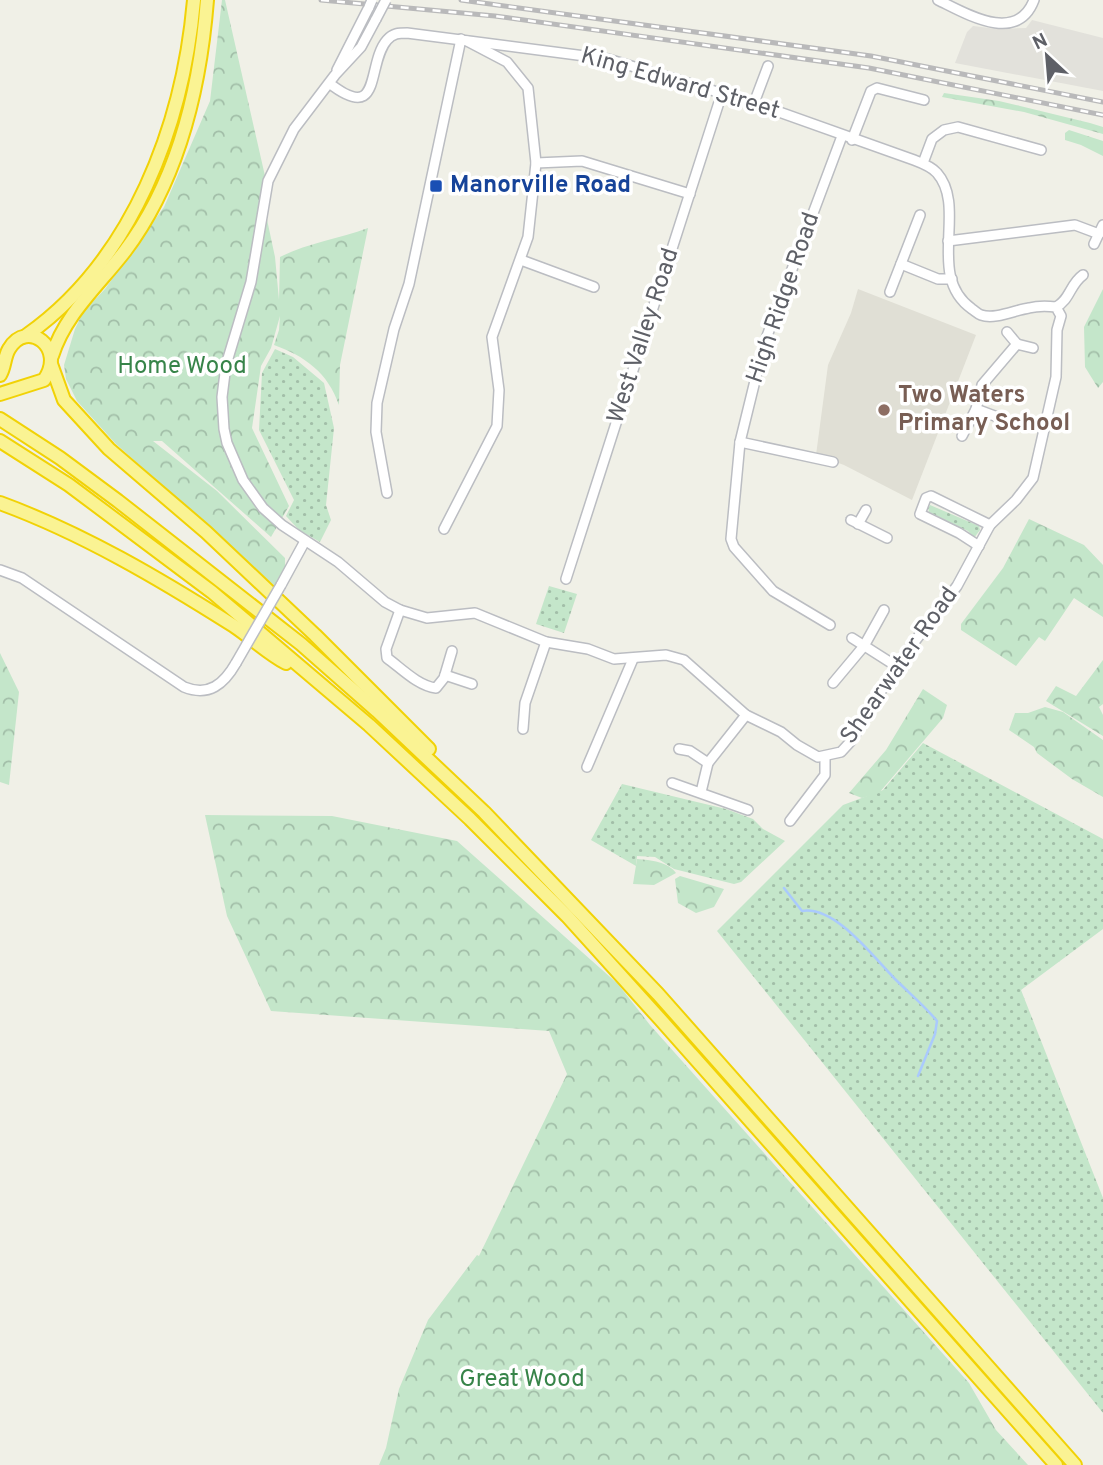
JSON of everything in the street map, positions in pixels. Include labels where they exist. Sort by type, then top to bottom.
[{"type":"highway","points":[[0,375],[9,349],[49,319],[93,271],[130,215],[168,135],[200,2]]},
{"type":"highway","points":[[0,394],[44,380],[57,341],[69,318],[126,250],[167,179],[193,100],[201,55],[200,2]]},
{"type":"highway","points":[[0,342],[36,337],[44,343],[64,400],[94,434],[206,532],[315,635],[469,790],[484,812]]},
{"type":"highway","points":[[2,420],[60,457],[118,500],[280,628],[377,711],[484,812],[658,994],[1075,1465]]},
{"type":"highway","points":[[0,441],[69,485],[212,592],[369,725],[470,819],[567,916],[1056,1465]]},
{"type":"highway","points":[[0,503],[68,532],[146,572],[311,677]]},
{"type":"street","points":[[332,79],[361,47],[386,0]]},
{"type":"street","points":[[939,0],[984,22],[995,23],[1020,17],[1034,0]]},
{"type":"street","points":[[332,79],[370,4]]},
{"type":"street","name":"King Edward Street","points":[[332,79],[347,96],[357,98],[364,95],[372,85],[385,42],[397,33],[463,39],[608,59],[754,103],[923,163]]},
{"type":"street","points":[[387,493],[376,432],[377,403],[394,328],[409,284],[463,39],[514,68],[528,88],[536,163],[528,237],[522,260],[509,285],[492,337],[499,390],[497,426],[444,529]]},
{"type":"street","points":[[514,68],[516,57],[523,47]]},
{"type":"street","points":[[754,103],[768,66]]},
{"type":"street","name":"Shearwater Road","points":[[332,79],[294,129],[268,181],[251,282],[226,365],[222,397],[226,436],[243,480],[263,508],[305,541],[338,562],[385,602],[400,610],[427,618],[475,613],[546,642],[588,649],[614,659],[666,655],[684,660],[746,715],[781,732],[818,757],[841,752],[852,740],[896,666],[957,586],[990,525],[1016,500],[1032,478],[1056,377],[1057,330],[1061,316],[1056,307]]},
{"type":"street","points":[[852,140],[871,91],[877,88],[924,100]]},
{"type":"street","name":"West Valley Road","points":[[566,579],[722,93]]},
{"type":"street","points":[[1041,150],[958,127],[944,130],[932,139],[923,163],[937,173],[946,189],[953,288],[961,301],[982,316],[1003,314],[1029,308],[1056,307],[1064,303],[1073,285],[1083,275]]},
{"type":"street","name":"High Ridge Road","points":[[830,625],[773,591],[734,547],[731,539],[740,442],[764,344],[842,136]]},
{"type":"street","points":[[1005,152],[1009,141]]},
{"type":"street","points":[[536,163],[582,161],[690,194]]},
{"type":"street","points":[[890,292],[920,215]]},
{"type":"street","points":[[948,241],[1075,225],[1101,229],[1094,244]]},
{"type":"street","points":[[522,260],[594,286]]},
{"type":"street","points":[[901,264],[938,279],[952,279]]},
{"type":"street","points":[[1007,332],[1017,344],[1033,348]]},
{"type":"street","points":[[962,436],[976,409],[982,385],[1017,344]]},
{"type":"street","points":[[976,409],[1016,424],[1045,425]]},
{"type":"street","points":[[740,442],[832,462]]},
{"type":"street","points":[[979,546],[920,514],[926,498],[931,496],[990,525]]},
{"type":"street","points":[[866,510],[855,522],[887,538]]},
{"type":"street","points":[[0,570],[22,578],[184,687],[195,691],[212,689],[226,679],[305,541]]},
{"type":"street","points":[[400,610],[386,649],[387,657],[429,688],[436,688],[441,685],[452,651]]},
{"type":"street","points":[[833,683],[863,646],[884,610]]},
{"type":"street","points":[[852,638],[896,666]]},
{"type":"street","points":[[523,729],[525,703],[546,642]]},
{"type":"street","points":[[587,767],[632,659]]},
{"type":"street","points":[[445,675],[471,686],[475,673]]},
{"type":"street","points":[[701,792],[708,763],[746,715]]},
{"type":"street","points":[[679,749],[690,751],[708,763]]},
{"type":"street","points":[[790,821],[825,775],[825,757]]},
{"type":"street","points":[[672,783],[748,810]]},
{"type":"shaded area","points":[[1032,20],[1103,38],[1103,91],[955,63],[967,32],[973,26],[1026,28]]},
{"type":"shaded area","name":"Two Waters Primary School","points":[[858,289],[976,335],[912,500],[844,465],[816,455],[828,365],[851,313]]},
{"type":"green space","name":"Home Wood","points":[[222,0],[225,0],[265,176],[262,196],[275,257],[279,300],[280,257],[368,228],[340,365],[339,405],[329,384],[314,367],[274,345],[280,316],[271,348],[261,366],[252,428],[289,506],[271,537],[162,441],[153,441],[217,491],[285,558],[285,567],[275,586],[116,444],[77,401],[66,379],[64,365],[83,312],[105,289],[164,207],[210,101]]},
{"type":"green space","points":[[944,93],[999,101],[1090,123],[1103,127],[1103,134],[1024,112],[942,97]]},
{"type":"green space","points":[[1069,130],[1103,141],[1103,156],[1065,140],[1065,133]]},
{"type":"green space","points":[[1103,289],[1103,382],[1098,388],[1085,367],[1084,327]]},
{"type":"green space","points":[[275,349],[293,357],[324,383],[334,428],[326,505],[331,520],[320,542],[299,530],[286,516],[294,500],[259,430],[262,373]]},
{"type":"green space","points":[[930,505],[979,526],[980,530],[974,538],[968,531],[929,512]]},
{"type":"green space","points":[[1029,519],[1084,545],[1103,565],[1103,617],[1074,598],[1045,641],[1039,637],[1016,666],[961,630],[961,624],[1003,568]]},
{"type":"green space","points":[[549,586],[577,594],[564,633],[536,624]]},
{"type":"green space","points":[[0,653],[19,692],[9,785],[0,782]]},
{"type":"green space","points":[[1103,660],[1103,704],[1099,707],[1103,715],[1103,736],[1046,701],[1056,686],[1076,696]]},
{"type":"green space","points":[[923,689],[947,705],[943,718],[879,793],[862,798],[849,793],[886,750]]},
{"type":"green space","points":[[1045,707],[1063,712],[1103,740],[1103,797],[1072,779],[1009,730],[1015,713],[1028,713]]},
{"type":"green space","points":[[923,743],[1103,839],[1103,929],[1021,990],[1103,1198],[1103,1413],[717,931],[843,805],[883,790]]},
{"type":"green space","points":[[622,784],[726,809],[753,819],[763,829],[785,841],[741,882],[734,884],[674,869],[655,857],[637,856],[636,866],[591,840]]},
{"type":"green space","name":"Great Wood","points":[[205,815],[332,816],[457,841],[618,984],[650,1025],[969,1383],[996,1430],[1028,1465],[379,1465],[386,1448],[399,1389],[428,1320],[477,1255],[479,1256],[567,1074],[549,1031],[271,1011],[227,916]]},
{"type":"green space","points":[[637,859],[664,864],[676,873],[654,885],[633,884]]},
{"type":"green space","points":[[680,876],[724,889],[714,907],[696,913],[678,903],[675,879]]},
{"type":"waterway","points":[[784,888],[802,911],[815,911],[828,916],[853,935],[937,1021],[935,1034],[918,1076]]},
{"type":"railway","points":[[321,0],[495,16],[869,68],[1103,115]]},
{"type":"railway","points":[[461,0],[871,56],[1103,102]]},
{"type":"place","name":"Manorville Road","points":[[436,186]]},
{"type":"place","name":"Two Waters Primary School","points":[[884,410]]}]
